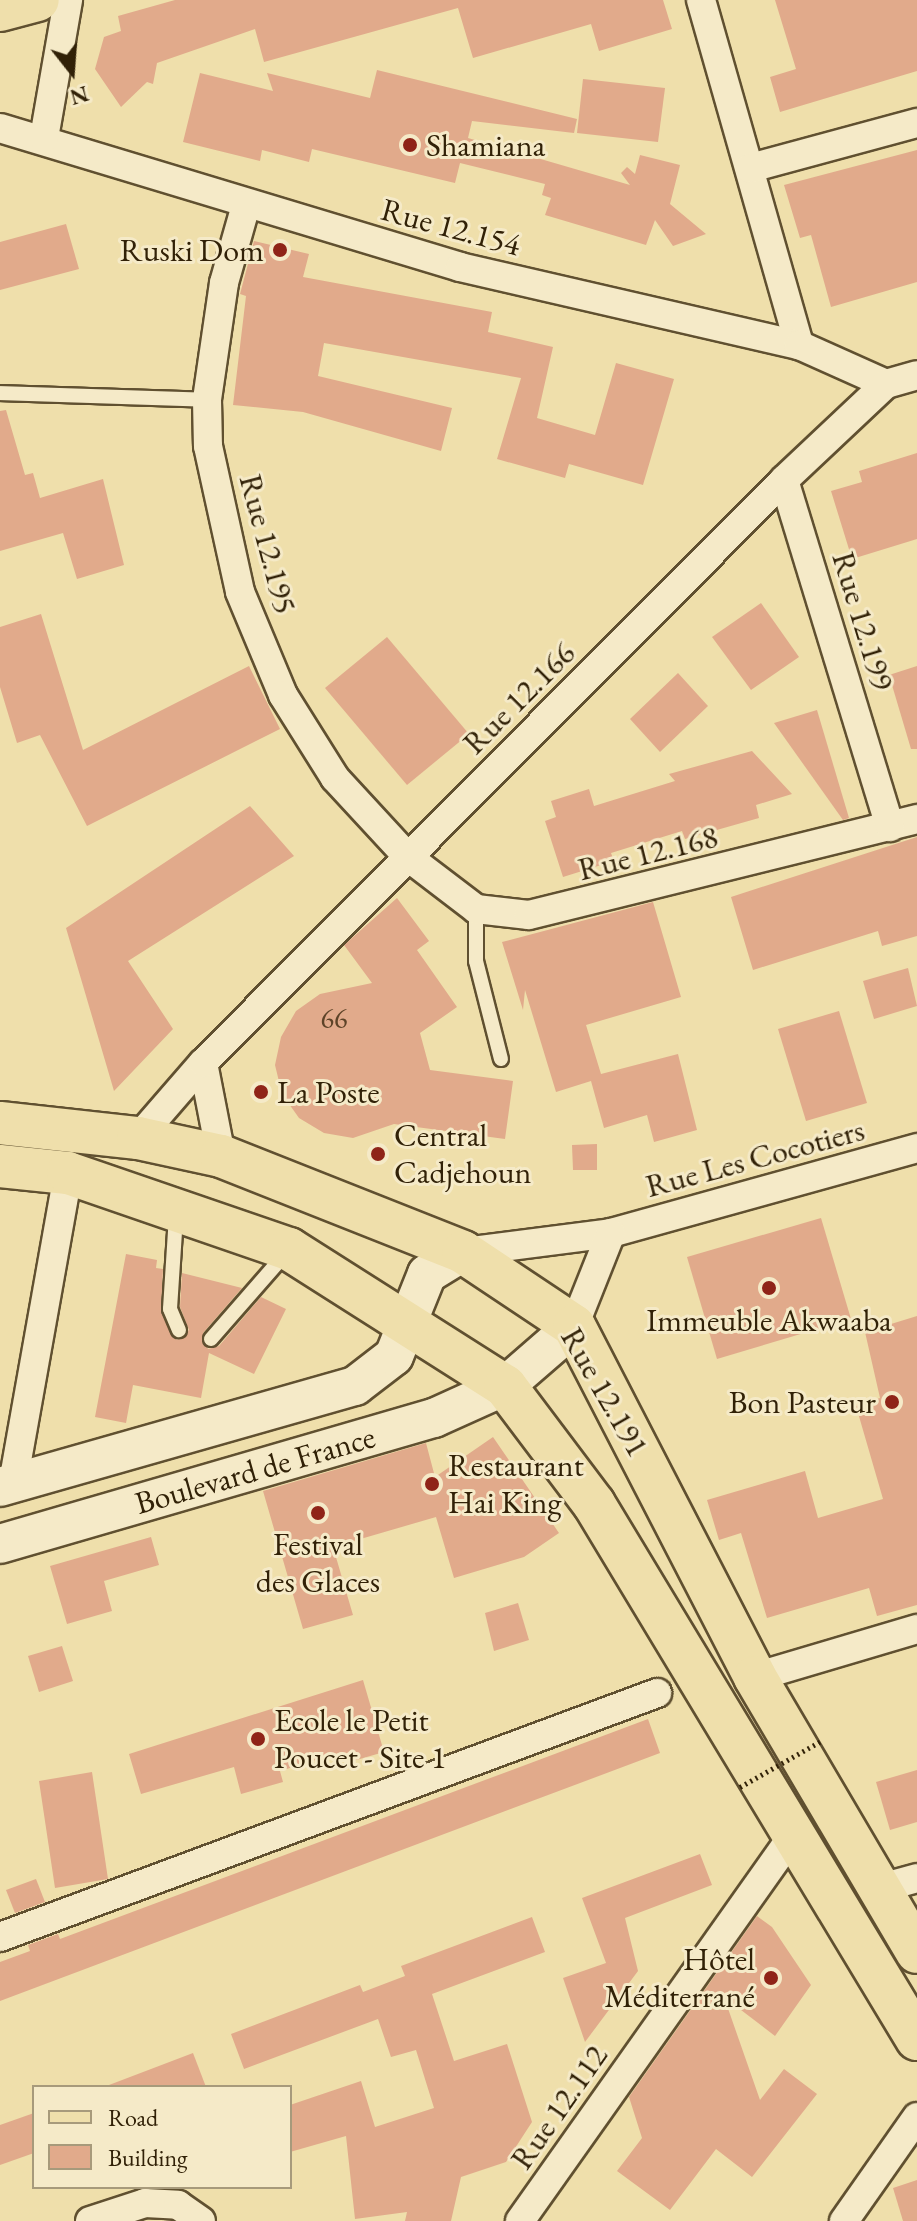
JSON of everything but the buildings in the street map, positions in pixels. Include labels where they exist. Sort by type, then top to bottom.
[{"type":"main road","points":[[0,10],[38,0]]},
{"type":"main road","name":"Rue 12.191","points":[[0,1123],[138,1138],[221,1156],[463,1252],[574,1326],[755,1677],[877,1889],[917,1952]]},
{"type":"main road","points":[[0,1166],[68,1173],[289,1249],[505,1386],[594,1504],[792,1837],[917,2039]]},
{"type":"street","points":[[44,138],[68,0]]},
{"type":"street","points":[[701,0],[799,345]]},
{"type":"street","points":[[750,168],[917,123]]},
{"type":"street","name":"Rue 12.154","points":[[0,128],[44,138],[246,205],[460,267],[799,345],[886,384]]},
{"type":"street","name":"Rue 12.195","points":[[246,205],[224,283],[207,400],[208,446],[240,592],[283,695],[335,778],[408,857]]},
{"type":"street","points":[[886,384],[917,375]]},
{"type":"street","name":"Rue 12.166","points":[[138,1138],[203,1063],[784,480],[886,384]]},
{"type":"street","name":"Rue 12.199","points":[[784,480],[890,827]]},
{"type":"street","name":"Rue 12.168","points":[[476,909],[529,915],[917,819]]},
{"type":"street","points":[[408,857],[476,909]]},
{"type":"street","points":[[203,1063],[221,1156]]},
{"type":"street","name":"Rue Les Cocotiers","points":[[463,1252],[611,1233],[917,1148]]},
{"type":"street","points":[[6,1485],[68,1173]]},
{"type":"street","points":[[574,1326],[611,1233]]},
{"type":"street","name":"Boulevard de France","points":[[6,1485],[355,1386],[394,1356],[408,1325],[413,1297],[427,1274],[463,1252]]},
{"type":"street","name":"Boulevard de France","points":[[0,1544],[434,1418],[505,1386],[574,1326]]},
{"type":"street","points":[[755,1677],[917,1629]]},
{"type":"street","points":[[0,1937],[657,1693]]},
{"type":"street","name":"Rue 12.112","points":[[520,2221],[792,1837]]},
{"type":"street","points":[[877,1889],[917,1878]]},
{"type":"street","points":[[844,2221],[917,2117]]},
{"type":"street","points":[[90,2221],[145,2203],[178,2205],[201,2221]]},
{"type":"lane","points":[[0,393],[207,400]]},
{"type":"lane","points":[[476,909],[476,961],[501,1059]]},
{"type":"lane","points":[[176,1208],[170,1309],[179,1330]]},
{"type":"lane","points":[[211,1339],[289,1249]]},
{"type":"path","points":[[740,1787],[821,1741]]},
{"type":"place","name":"Shamiana","points":[[410,145]]},
{"type":"place","name":"Ruski Dom","points":[[280,250]]},
{"type":"place","name":"La Poste","points":[[261,1092]]},
{"type":"place","name":"Central Cadjehoun","points":[[378,1154]]},
{"type":"place","name":"Immeuble Akwaaba","points":[[769,1288]]},
{"type":"place","name":"Bon Pasteur","points":[[892,1402]]},
{"type":"place","name":"Restaurant Hai King","points":[[432,1484]]},
{"type":"place","name":"Festival des Glaces","points":[[318,1513]]},
{"type":"place","name":"Ecole le Petit Poucet - Site 1","points":[[258,1739]]},
{"type":"place","name":"Hôtel Méditerrané","points":[[771,1978]]}]
